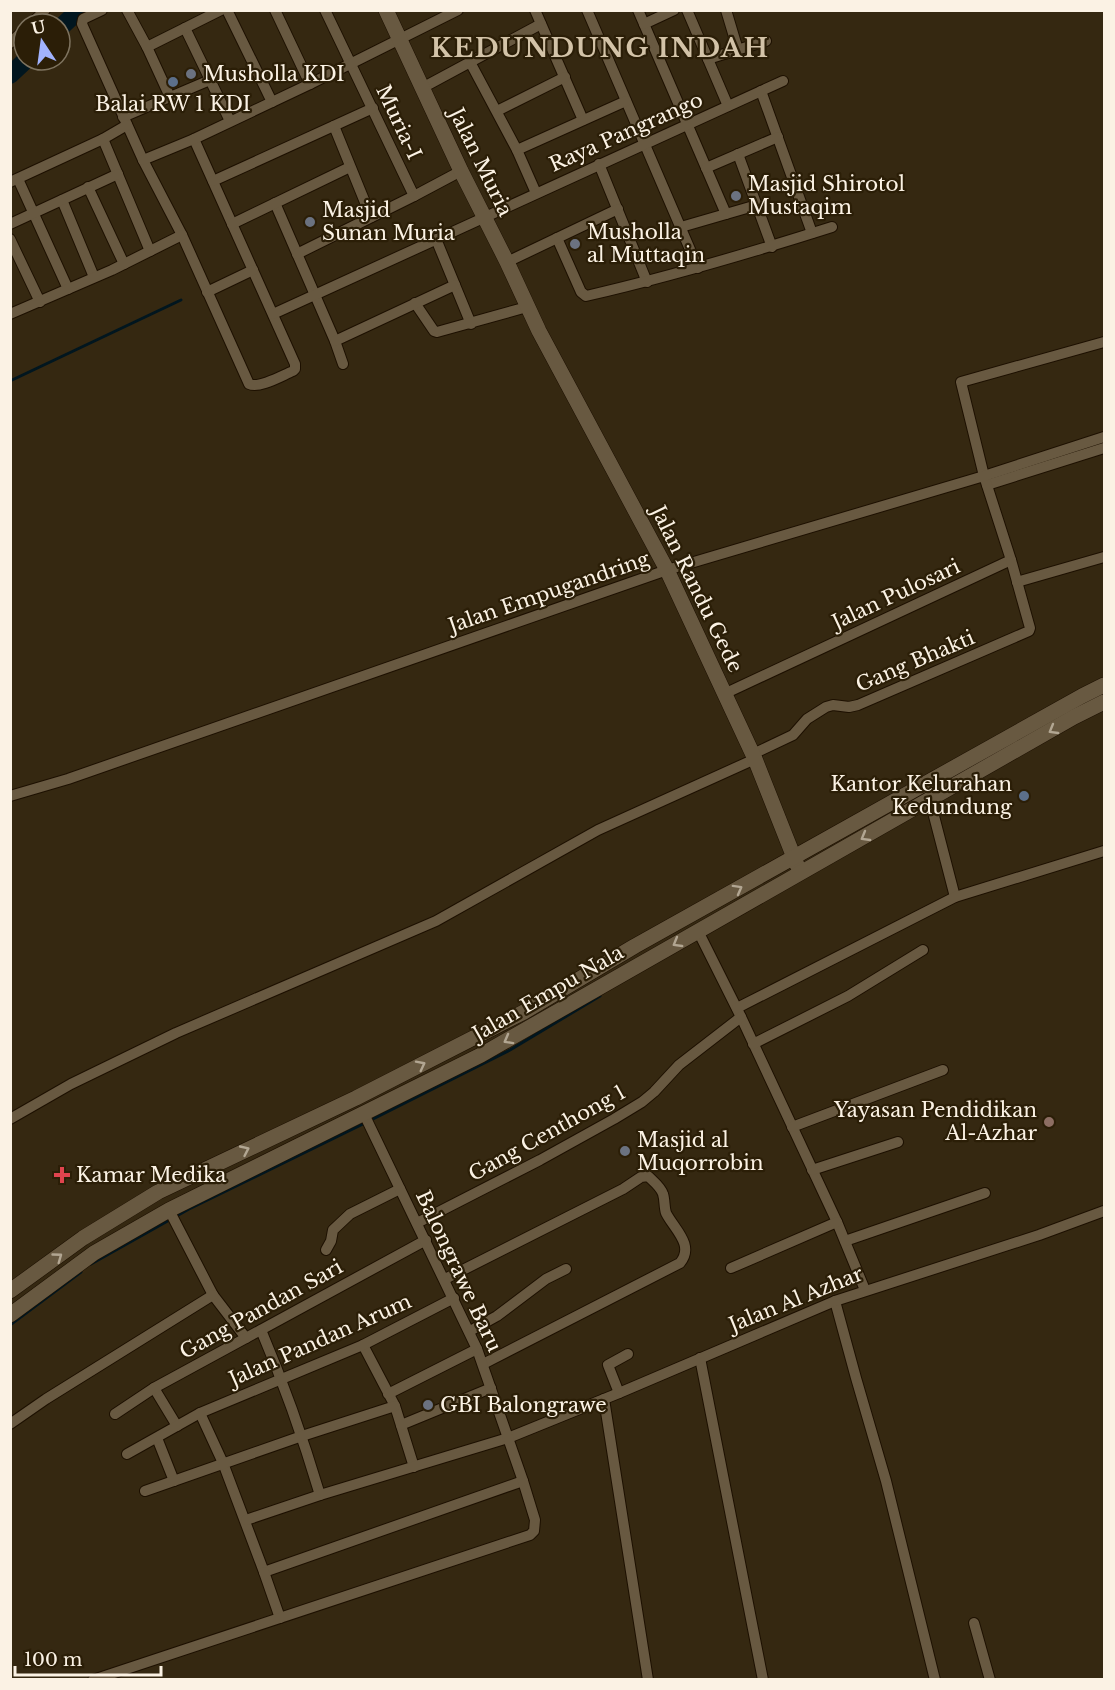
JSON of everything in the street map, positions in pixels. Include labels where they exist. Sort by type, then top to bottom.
[{"type":"main road","name":"Jalan Muria","points":[[386,10],[460,171],[507,262],[539,331]]},
{"type":"main road","name":"Jalan Randu Gede","points":[[539,331],[669,575],[754,756],[801,874]]},
{"type":"main road","name":"Jalan Empu Nala","points":[[10,1291],[83,1238],[158,1192],[346,1103],[494,1028],[882,809],[1071,711],[1097,700],[1104,685]]},
{"type":"main road","name":"Jalan Empu Nala","points":[[10,1314],[94,1253],[367,1118],[701,936],[1071,711]]},
{"type":"street","points":[[127,10],[170,97]]},
{"type":"street","points":[[147,47],[220,10]]},
{"type":"street","points":[[227,10],[272,102]]},
{"type":"street","points":[[275,10],[310,84]]},
{"type":"street","name":"Muria-I","points":[[325,10],[414,196]]},
{"type":"street","points":[[143,160],[194,139],[310,84],[401,40],[445,13],[458,10]]},
{"type":"street","points":[[534,10],[582,120]]},
{"type":"street","points":[[587,10],[698,268]]},
{"type":"street","points":[[638,10],[726,214]]},
{"type":"street","points":[[644,24],[674,10]]},
{"type":"street","points":[[687,10],[728,106]]},
{"type":"street","points":[[726,10],[738,50]]},
{"type":"street","points":[[100,11],[83,19],[82,24],[143,160],[182,235],[249,384],[258,386],[295,369],[295,364],[194,139]]},
{"type":"street","points":[[422,88],[541,24]]},
{"type":"street","points":[[185,28],[230,121]]},
{"type":"street","points":[[708,59],[766,41]]},
{"type":"street","points":[[470,62],[517,150],[536,193]]},
{"type":"street","points":[[497,111],[565,77]]},
{"type":"street","points":[[68,289],[34,214],[14,180],[103,139],[125,121],[170,97],[210,80]]},
{"type":"street","name":"Raya Pangrango","points":[[273,314],[783,81]]},
{"type":"street","points":[[761,91],[812,233]]},
{"type":"street","points":[[517,150],[626,101]]},
{"type":"street","points":[[213,181],[373,108]]},
{"type":"street","points":[[334,126],[371,217]]},
{"type":"street","points":[[706,168],[778,137]]},
{"type":"street","points":[[103,139],[150,251]]},
{"type":"street","points":[[738,154],[772,247]]},
{"type":"street","points":[[599,164],[647,282]]},
{"type":"street","points":[[232,224],[350,166]]},
{"type":"street","points":[[297,254],[460,171]]},
{"type":"street","points":[[10,224],[118,174]]},
{"type":"street","points":[[88,187],[123,264]]},
{"type":"street","points":[[62,200],[94,277]]},
{"type":"street","points":[[275,203],[343,364]]},
{"type":"street","points":[[681,226],[756,205]]},
{"type":"street","points":[[507,262],[618,209]]},
{"type":"street","points":[[557,238],[581,292],[586,296],[698,268],[832,227]]},
{"type":"street","points":[[10,314],[112,270],[182,235]]},
{"type":"street","points":[[10,239],[40,302]]},
{"type":"street","points":[[436,239],[471,324]]},
{"type":"street","points":[[207,292],[253,270]]},
{"type":"street","points":[[335,341],[455,285]]},
{"type":"street","points":[[415,303],[437,332],[527,307]]},
{"type":"street","points":[[1011,560],[986,481],[961,382],[1104,342]]},
{"type":"street","points":[[1072,454],[1104,437]]},
{"type":"street","points":[[1072,454],[1104,448]]},
{"type":"street","name":"Jalan Empugandring","points":[[10,796],[68,779],[669,575],[1072,454]]},
{"type":"street","points":[[1017,582],[1104,557]]},
{"type":"street","name":"Gang Bhakti","points":[[754,756],[793,735],[807,719],[826,707],[858,705],[1029,632],[1030,628],[1011,560]]},
{"type":"street","name":"Jalan Pulosari","points":[[724,694],[1011,560]]},
{"type":"street","points":[[10,1119],[71,1084],[176,1033],[436,921],[597,830],[754,756]]},
{"type":"street","points":[[934,816],[955,897]]},
{"type":"street","name":"Gang Centhong 1","points":[[417,1223],[540,1160],[642,1102],[679,1065],[739,1013],[955,897],[1104,851]]},
{"type":"street","points":[[701,936],[837,1222],[865,1290]]},
{"type":"street","points":[[753,1044],[848,996],[923,950]]},
{"type":"street","points":[[792,1127],[943,1070]]},
{"type":"street","name":"Balongrawe Baru","points":[[280,1618],[530,1535],[534,1531],[535,1520],[523,1481],[470,1331],[367,1118]]},
{"type":"street","points":[[812,1170],[897,1142]]},
{"type":"street","points":[[445,1279],[623,1189],[644,1176],[648,1176],[664,1196],[665,1211],[684,1241],[686,1248],[684,1258],[674,1267],[483,1364]]},
{"type":"street","points":[[326,1250],[333,1230],[350,1214],[400,1189]]},
{"type":"street","points":[[845,1240],[985,1193]]},
{"type":"street","name":"Jalan Al Azhar","points":[[246,1520],[508,1438],[835,1301],[1039,1235],[1104,1211]]},
{"type":"street","points":[[172,1214],[213,1295],[246,1338]]},
{"type":"street","points":[[731,1268],[837,1222]]},
{"type":"street","name":"Gang Pandan Sari","points":[[115,1414],[154,1388],[426,1240]]},
{"type":"street","points":[[470,1331],[497,1316],[546,1279],[566,1269]]},
{"type":"street","points":[[10,1424],[213,1295]]},
{"type":"street","name":"Jalan Pandan Arum","points":[[128,1454],[200,1413],[363,1345],[454,1298]]},
{"type":"street","points":[[835,1301],[886,1480],[935,1680]]},
{"type":"street","points":[[261,1330],[282,1380],[320,1495]]},
{"type":"street","points":[[363,1345],[395,1406],[414,1467]]},
{"type":"street","points":[[388,1394],[477,1349]]},
{"type":"street","points":[[619,1393],[608,1365],[628,1354]]},
{"type":"street","points":[[700,1358],[763,1680]]},
{"type":"street","points":[[154,1388],[177,1426]]},
{"type":"street","points":[[401,1425],[491,1388]]},
{"type":"street","points":[[604,1399],[648,1680]]},
{"type":"street","points":[[145,1491],[395,1406]]},
{"type":"street","points":[[93,1680],[280,1618],[246,1520],[200,1413]]},
{"type":"street","points":[[158,1438],[174,1481]]},
{"type":"street","points":[[264,1572],[523,1481]]},
{"type":"street","points":[[974,1623],[990,1680]]},
{"type":"waterway","points":[[72,17],[82,10]]},
{"type":"waterway","points":[[10,75],[13,72]]},
{"type":"waterway","points":[[10,381],[181,300]]},
{"type":"waterway","points":[[371,1120],[510,1050],[600,996]]},
{"type":"waterway","points":[[91,1264],[189,1209],[365,1123]]},
{"type":"waterway","points":[[10,1325],[81,1272]]},
{"type":"place","name":"Musholla KDI","points":[[191,74]]},
{"type":"place","name":"Balai RW 1 KDI","points":[[173,82]]},
{"type":"place","name":"Masjid Shirotol Mustaqim","points":[[736,196]]},
{"type":"place","name":"Masjid Sunan Muria","points":[[310,222]]},
{"type":"place","name":"Musholla al Muttaqin","points":[[575,244]]},
{"type":"place","name":"Kantor Kelurahan Kedundung","points":[[1024,796]]},
{"type":"place","name":"Yayasan Pendidikan Al-Azhar","points":[[1049,1122]]},
{"type":"place","name":"Masjid al Muqorrobin","points":[[625,1151]]},
{"type":"place","name":"Kamar Medika","points":[[62,1175]]},
{"type":"place","name":"GBI Balongrawe","points":[[428,1405]]},
{"type":"district","name":"KEDUNDUNG INDAH","points":[[600,48]]}]
